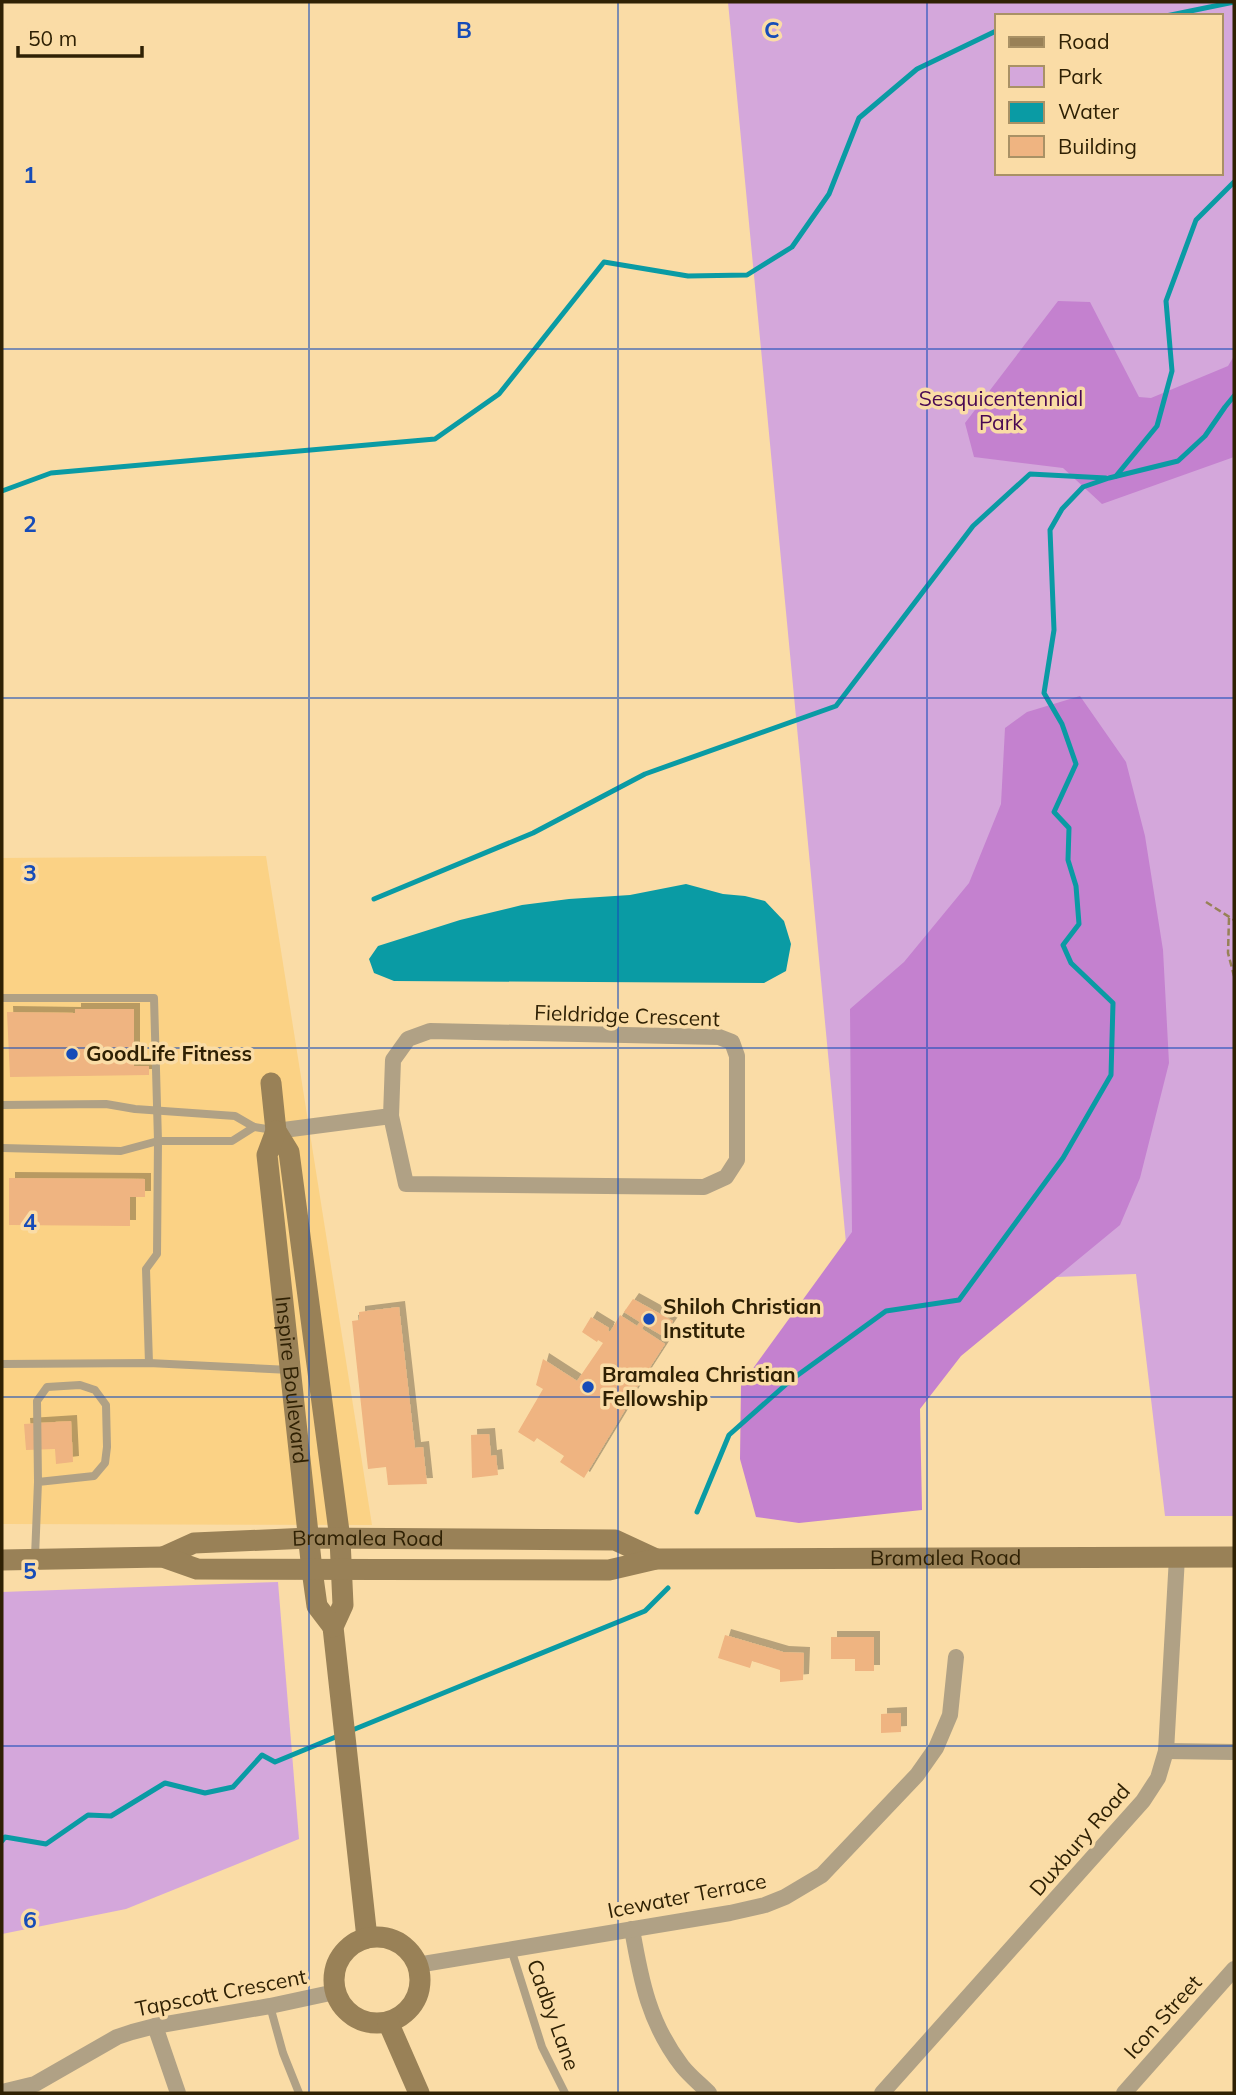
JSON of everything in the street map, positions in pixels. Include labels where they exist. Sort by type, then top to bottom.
[{"type":"main road","name":"Inspire Boulevard","points":[[271,1083],[276,1131],[289,1152],[340,1539],[343,1605],[333,1627],[367,1938]]},
{"type":"main road","name":"Inspire Boulevard","points":[[276,1131],[267,1155],[312,1570],[317,1606],[333,1627]]},
{"type":"main road","name":"Bramalea Road","points":[[163,1557],[194,1543],[309,1538],[615,1540],[656,1559]]},
{"type":"main road","name":"Bramalea Road","points":[[2,1560],[163,1557],[197,1569],[609,1570],[656,1559],[1234,1557]]},
{"type":"main road","points":[[379,1937],[403,1945],[418,1965],[419,1989],[415,2000],[408,2010],[388,2022],[366,2022],[355,2018],[340,2002],[335,1992],[335,1972],[343,1954],[367,1938],[379,1937]]},
{"type":"main road","points":[[388,2022],[419,2093]]},
{"type":"street","name":"Fieldridge Crescent","points":[[430,1031],[719,1037],[732,1042],[737,1056],[737,1160],[726,1177],[704,1186],[406,1184],[391,1116],[393,1060],[408,1039],[430,1031]]},
{"type":"street","points":[[276,1131],[391,1116]]},
{"type":"street","name":"Duxbury Road","points":[[882,2093],[1143,1801],[1158,1778],[1166,1751],[1177,1557]]},
{"type":"street","name":"Icewater Terrace","points":[[418,1965],[730,1913],[785,1897],[822,1875],[917,1775],[936,1748],[950,1715],[956,1657]]},
{"type":"street","points":[[1166,1751],[1234,1752]]},
{"type":"street","points":[[632,1929],[640,1977],[653,2018],[683,2067],[709,2093]]},
{"type":"street","name":"Icon Street","points":[[1124,2093],[1234,1969]]},
{"type":"street","name":"Tapscott Crescent","points":[[2,2092],[35,2084],[117,2037],[155,2026],[335,1992]]},
{"type":"street","points":[[155,2026],[178,2093]]},
{"type":"lane","points":[[2,998],[154,998],[158,1111],[157,1254],[146,1269],[149,1363]]},
{"type":"lane","points":[[2,1105],[106,1104],[158,1111],[234,1116],[254,1127],[276,1131]]},
{"type":"lane","points":[[2,1147],[121,1151],[158,1141],[232,1141],[254,1127]]},
{"type":"lane","points":[[2,1364],[149,1363],[290,1370]]},
{"type":"lane","points":[[34,1559],[38,1482],[37,1401],[47,1387],[80,1385],[95,1390],[106,1405],[107,1447],[104,1464],[94,1476],[38,1482]]},
{"type":"lane","name":"Cadby Lane","points":[[511,1948],[542,2047],[565,2093]]},
{"type":"lane","points":[[270,2006],[283,2053],[299,2093]]},
{"type":"path","points":[[1206,902],[1234,920]]},
{"type":"path","points":[[1229,918],[1228,953],[1234,976]]},
{"type":"shaded area","points":[[266,856],[372,1525],[2,1524],[2,858]]},
{"type":"green space","name":"Sesquicentennial Park","points":[[728,2],[1234,2],[1234,1516],[1165,1516],[1136,1274],[850,1285]]},
{"type":"green space","points":[[1058,301],[1090,302],[1139,397],[1151,398],[1228,366],[1234,356],[1234,457],[1102,504],[1063,468],[974,457],[965,423]]},
{"type":"green space","points":[[1080,696],[1126,762],[1145,836],[1163,950],[1169,1063],[1140,1178],[1120,1225],[961,1356],[920,1409],[922,1510],[799,1523],[756,1517],[740,1459],[741,1385],[852,1232],[850,1009],[904,962],[969,883],[1001,804],[1005,728],[1027,712]]},
{"type":"green space","points":[[278,1582],[299,1839],[126,1909],[2,1934],[2,1592]]},
{"type":"water","points":[[686,884],[765,901],[784,921],[791,944],[786,971],[764,983],[394,981],[374,973],[369,959],[378,946],[460,920],[522,905],[630,895]]},
{"type":"building","name":"GoodLife Fitness","points":[[75,1009],[134,1009],[134,1066],[149,1066],[149,1075],[10,1077],[7,1012],[75,1013]]},
{"type":"building","points":[[9,1178],[145,1179],[145,1197],[130,1197],[130,1226],[9,1225]]},
{"type":"building","name":"Bramalea Christian Fellowship","points":[[633,1299],[673,1321],[663,1336],[644,1325],[642,1329],[665,1344],[623,1409],[625,1410],[584,1478],[560,1462],[564,1456],[537,1438],[534,1442],[518,1432],[543,1389],[536,1385],[543,1359],[577,1381],[603,1343],[582,1332],[591,1317],[609,1328],[610,1332],[620,1315],[637,1326],[640,1322],[624,1312]]},
{"type":"building","points":[[399,1307],[415,1448],[423,1447],[427,1484],[388,1485],[386,1467],[368,1469],[352,1321],[359,1320],[359,1312]]},
{"type":"building","points":[[71,1421],[73,1462],[56,1464],[55,1449],[26,1450],[24,1424]]},
{"type":"building","points":[[489,1434],[491,1456],[496,1455],[498,1475],[472,1478],[471,1435]]},
{"type":"building","points":[[725,1635],[783,1652],[804,1653],[803,1680],[780,1682],[780,1670],[752,1661],[750,1668],[718,1658]]},
{"type":"building","points":[[831,1637],[874,1637],[874,1671],[855,1671],[855,1659],[831,1659]]},
{"type":"building","points":[[901,1713],[901,1732],[881,1733],[881,1714]]},
{"type":"waterway","points":[[1176,14],[1234,2]]},
{"type":"waterway","points":[[2,491],[51,473],[435,439],[499,394],[604,262],[688,276],[747,275],[792,247],[829,194],[859,118],[917,69],[995,31]]},
{"type":"waterway","points":[[1116,476],[1157,426],[1172,371],[1166,301],[1196,220],[1234,182]]},
{"type":"waterway","points":[[697,1512],[729,1435],[791,1380],[886,1311],[959,1300],[1063,1158],[1111,1075],[1113,1003],[1071,963],[1063,945],[1079,924],[1076,886],[1068,860],[1069,828],[1054,812],[1076,764],[1062,724],[1044,693],[1054,630],[1050,530],[1062,509],[1083,487],[1178,461],[1205,436],[1234,396]]},
{"type":"waterway","points":[[374,899],[533,833],[645,774],[836,706],[973,526],[1030,474],[1106,478]]},
{"type":"waterway","points":[[350,1731],[645,1611],[668,1588]]},
{"type":"waterway","points":[[2,1841],[5,1837],[46,1844],[88,1815],[111,1816],[165,1783],[205,1793],[233,1787],[262,1755],[275,1762],[338,1736]]},
{"type":"place","name":"GoodLife Fitness","points":[[72,1054]]},
{"type":"place","name":"Shiloh Christian Institute","points":[[649,1319]]},
{"type":"place","name":"Bramalea Christian Fellowship","points":[[588,1387]]}]
